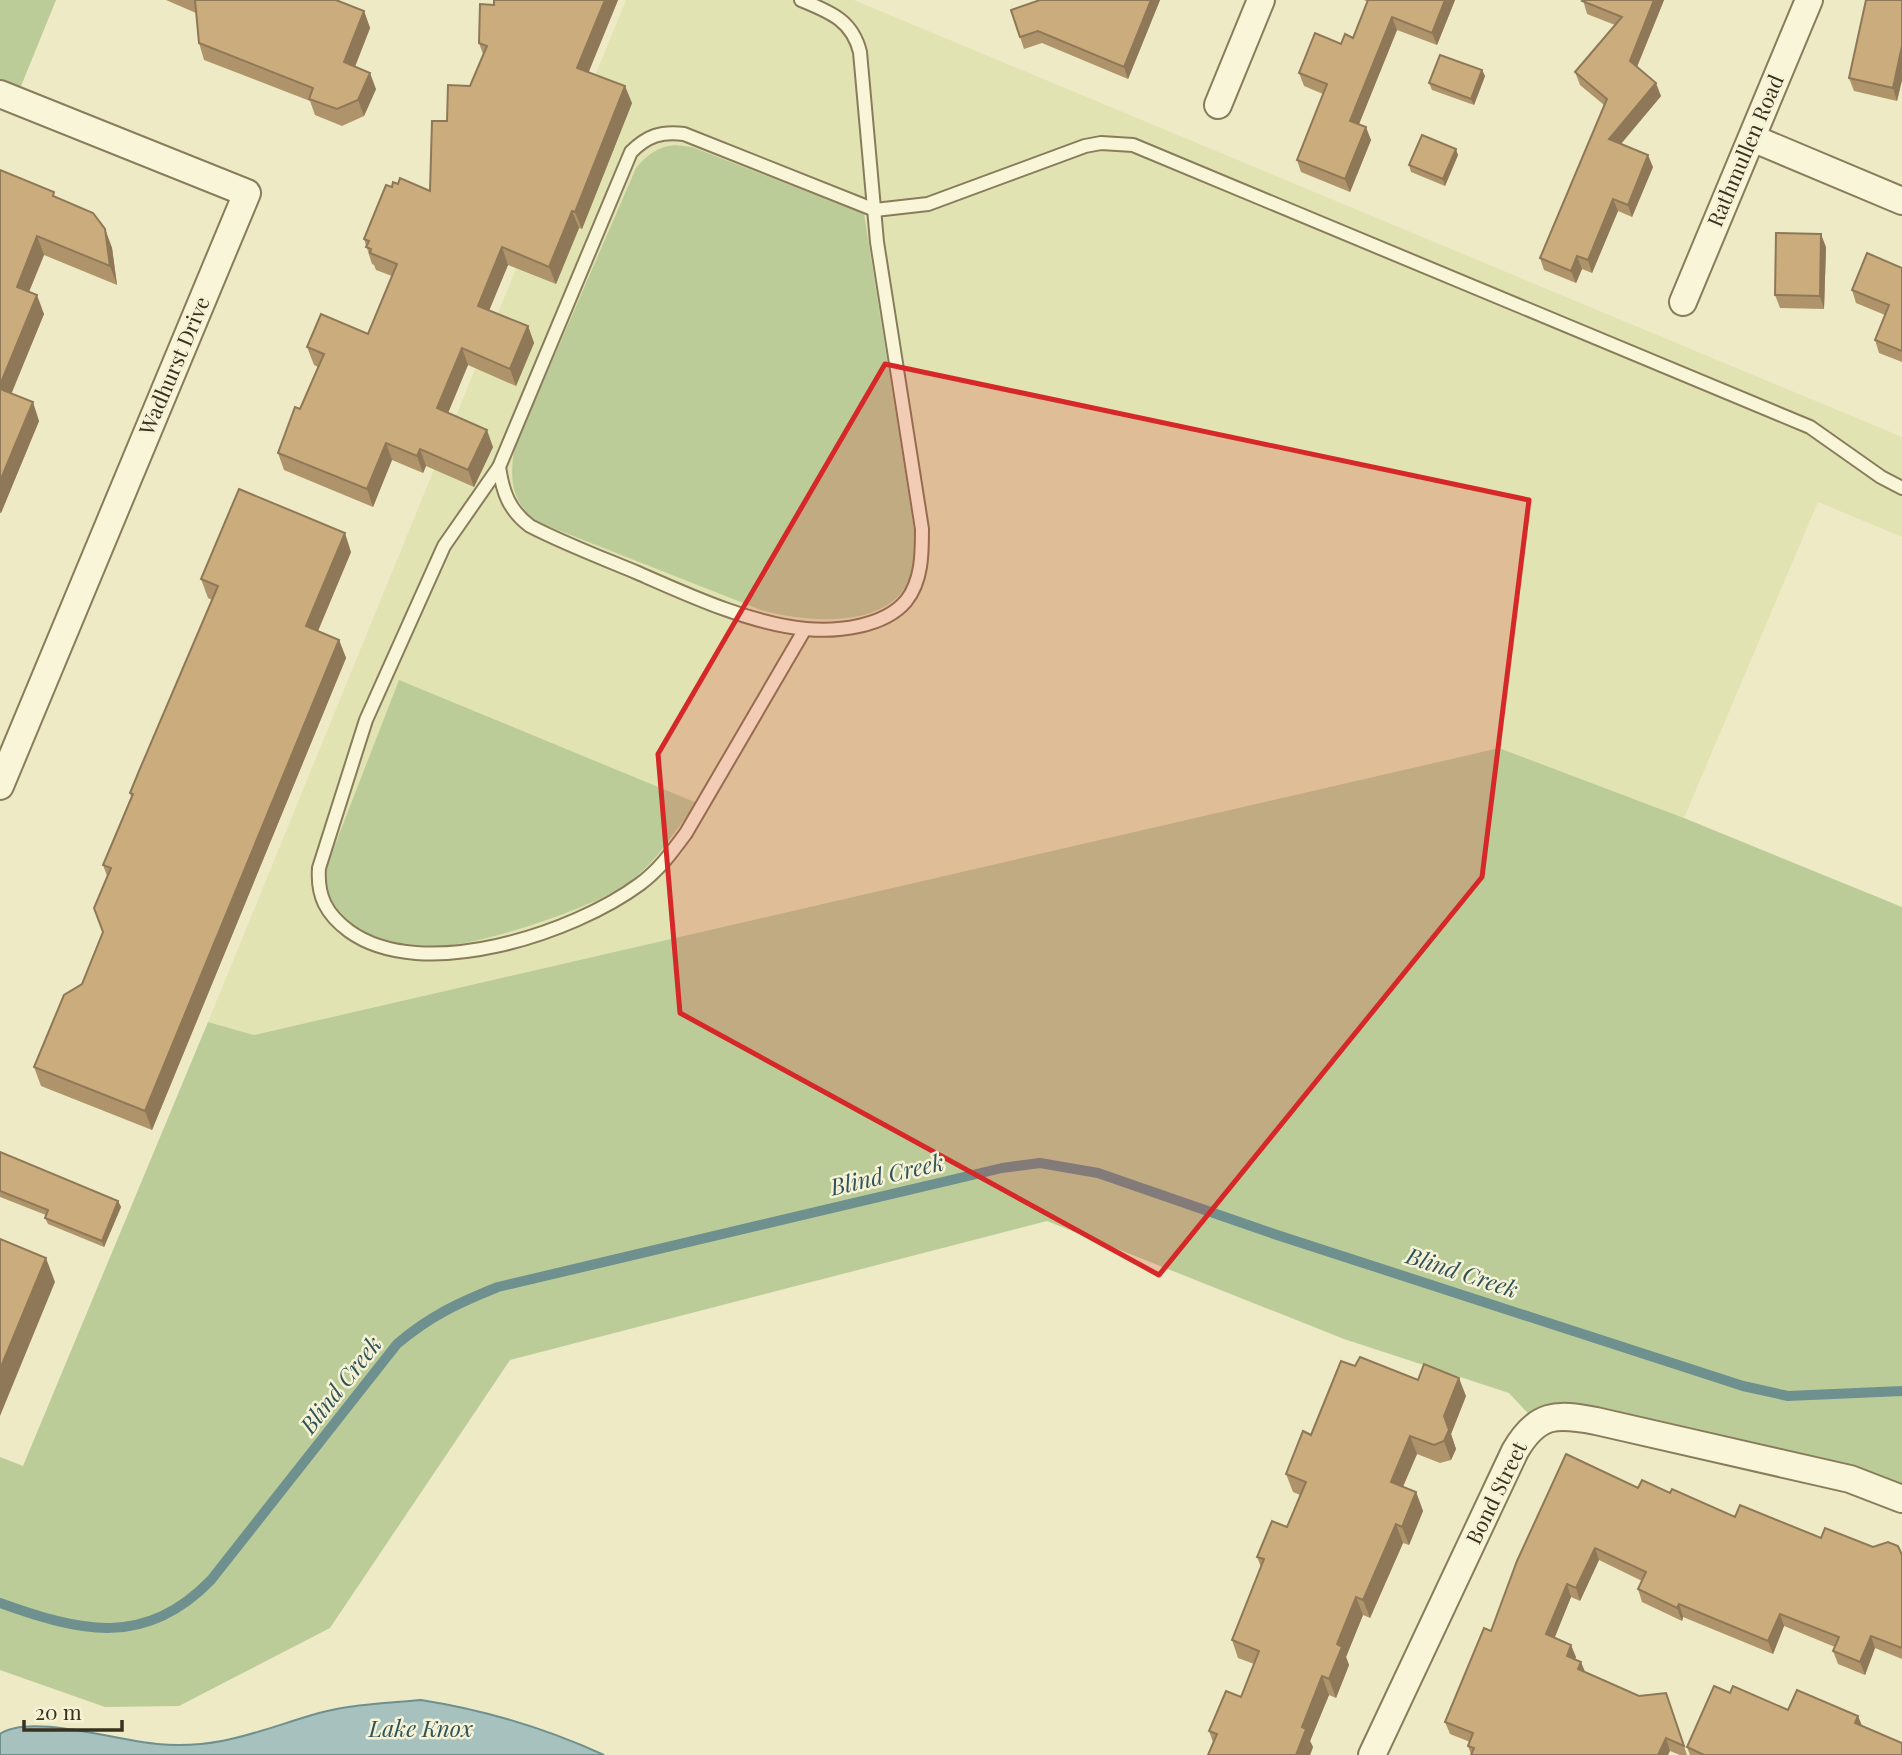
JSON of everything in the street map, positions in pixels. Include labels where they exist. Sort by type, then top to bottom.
[{"type":"street","points":[[1218,104],[1261,0]]},
{"type":"street","name":"Rathmullen Road","points":[[1683,302],[1809,0]]},
{"type":"street","name":"Wadhurst Drive","points":[[0,94],[247,193],[0,786]]},
{"type":"street","points":[[1752,138],[1902,201]]},
{"type":"street","name":"Bond Street","points":[[1372,1755],[1515,1451],[1524,1435],[1537,1423],[1553,1416],[1596,1421],[1850,1479],[1902,1499]]},
{"type":"lane","points":[[499,467],[502,489],[510,507],[530,526],[713,605],[805,629],[853,626],[892,614],[906,601],[921,568],[920,511],[877,242],[858,42],[844,20],[802,0]]},
{"type":"lane","points":[[805,629],[686,833],[663,863],[639,884],[569,921],[476,950],[451,953],[384,948],[353,934],[334,918],[322,901],[318,885],[322,851],[347,786],[366,720],[444,546],[499,467],[631,152],[641,142],[660,133],[684,134],[875,210],[928,204],[1085,146],[1101,143],[1133,145],[1666,370],[1810,427],[1881,477],[1902,488]]},
{"type":"highlighted area","points":[[885,364],[1529,500],[1482,877],[1159,1275],[680,1013],[658,754]]},
{"type":"green space","points":[[0,0],[56,0],[15,101],[0,95]]},
{"type":"green space","points":[[626,0],[854,0],[1902,437],[1902,537],[1818,502],[1684,818],[1499,748],[254,1035],[208,1022]]},
{"type":"green space","points":[[675,145],[692,147],[864,214],[915,535],[914,562],[907,585],[893,601],[874,612],[852,618],[828,619],[781,615],[761,610],[535,521],[517,497],[512,471],[514,449],[636,168],[653,152]]},
{"type":"green space","points":[[399,680],[697,803],[662,850],[631,881],[580,907],[503,934],[455,944],[409,944],[365,932],[340,916],[331,905],[326,892],[326,868]]},
{"type":"green space","points":[[1499,748],[1684,818],[1902,907],[1902,1499],[1850,1479],[1537,1423],[1509,1393],[1344,1339],[1047,1221],[510,1360],[330,1628],[179,1706],[105,1707],[0,1670],[0,1457],[23,1466],[208,1022],[254,1035]]},
{"type":"water","name":"Lake Knox","points":[[421,1700],[514,1721],[560,1736],[604,1755],[0,1755],[0,1734],[14,1728],[53,1727],[157,1744],[201,1744],[241,1737],[331,1710]]},
{"type":"building","points":[[195,0],[336,0],[364,11],[344,62],[370,73],[358,100],[337,109],[309,99],[313,88],[199,43]]},
{"type":"building","points":[[494,0],[605,0],[577,68],[625,86],[575,212],[572,211],[549,267],[502,247],[478,306],[528,326],[510,369],[462,348],[437,408],[487,430],[468,470],[420,449],[417,456],[386,443],[367,489],[278,453],[295,407],[300,409],[324,354],[307,347],[321,314],[368,334],[397,264],[370,253],[371,249],[366,247],[369,241],[364,239],[386,185],[392,187],[393,182],[398,184],[400,178],[430,191],[432,121],[447,121],[448,85],[470,86],[487,46],[479,43],[480,4],[494,5]]},
{"type":"building","points":[[1040,0],[1151,0],[1124,67],[1038,31],[1020,37],[1011,10]]},
{"type":"building","points":[[1368,0],[1445,0],[1432,33],[1392,17],[1350,121],[1366,127],[1345,179],[1297,160],[1327,84],[1299,73],[1315,33],[1341,44],[1345,34],[1353,38]]},
{"type":"building","points":[[1583,0],[1654,0],[1630,61],[1656,83],[1609,139],[1648,155],[1628,205],[1613,199],[1588,260],[1577,256],[1571,271],[1540,258],[1607,99],[1575,72],[1622,17]]},
{"type":"building","points":[[1866,0],[1902,0],[1902,46],[1893,88],[1849,78]]},
{"type":"building","points":[[1440,55],[1482,70],[1471,99],[1429,83]]},
{"type":"building","points":[[1422,135],[1456,149],[1443,179],[1409,165]]},
{"type":"building","points":[[0,170],[54,192],[53,196],[93,213],[105,229],[110,266],[37,236],[17,287],[37,295],[0,385]]},
{"type":"building","points":[[1776,233],[1821,234],[1820,296],[1775,295]]},
{"type":"building","points":[[1867,253],[1902,268],[1902,351],[1875,340],[1889,305],[1852,290]]},
{"type":"building","points":[[0,389],[33,402],[0,481]]},
{"type":"building","points":[[239,489],[345,533],[306,626],[339,640],[145,1111],[34,1067],[64,995],[82,984],[103,932],[94,908],[111,868],[103,865],[133,794],[130,793],[139,771],[218,586],[201,579]]},
{"type":"building","points":[[0,1152],[118,1201],[102,1241],[45,1218],[48,1210],[0,1191]]},
{"type":"building","points":[[0,1239],[46,1258],[0,1369]]},
{"type":"building","points":[[1360,1357],[1418,1380],[1424,1364],[1459,1378],[1444,1416],[1449,1430],[1444,1441],[1434,1445],[1410,1436],[1391,1482],[1416,1492],[1402,1527],[1396,1524],[1363,1600],[1356,1597],[1337,1644],[1342,1647],[1329,1679],[1322,1676],[1302,1727],[1306,1729],[1296,1755],[1208,1755],[1217,1734],[1209,1731],[1226,1691],[1241,1697],[1259,1651],[1232,1640],[1264,1559],[1257,1557],[1272,1521],[1287,1527],[1306,1482],[1286,1474],[1303,1431],[1311,1435],[1341,1361],[1355,1366]]},
{"type":"building","points":[[1566,1454],[1638,1488],[1642,1480],[1670,1493],[1672,1489],[1735,1517],[1740,1505],[1821,1538],[1825,1528],[1873,1547],[1888,1542],[1898,1546],[1902,1555],[1902,1648],[1871,1636],[1860,1662],[1833,1651],[1839,1637],[1780,1614],[1768,1641],[1679,1604],[1677,1608],[1638,1589],[1646,1572],[1595,1548],[1576,1588],[1567,1584],[1546,1634],[1571,1645],[1567,1656],[1581,1662],[1578,1669],[1639,1696],[1666,1693],[1684,1746],[1666,1738],[1658,1755],[1471,1755],[1474,1748],[1468,1746],[1473,1733],[1445,1722],[1484,1628],[1491,1631],[1517,1561]]},
{"type":"building","points":[[1714,1686],[1730,1693],[1733,1686],[1788,1710],[1797,1690],[1858,1716],[1855,1723],[1902,1743],[1902,1755],[1704,1755],[1687,1747]]},
{"type":"waterway","name":"Blind Creek","points":[[0,1603],[58,1621],[111,1628],[137,1625],[162,1616],[186,1602],[211,1580],[397,1344],[433,1318],[498,1287],[1002,1168],[1040,1163],[1098,1173],[1274,1234],[1743,1386],[1788,1396],[1902,1391]]}]
